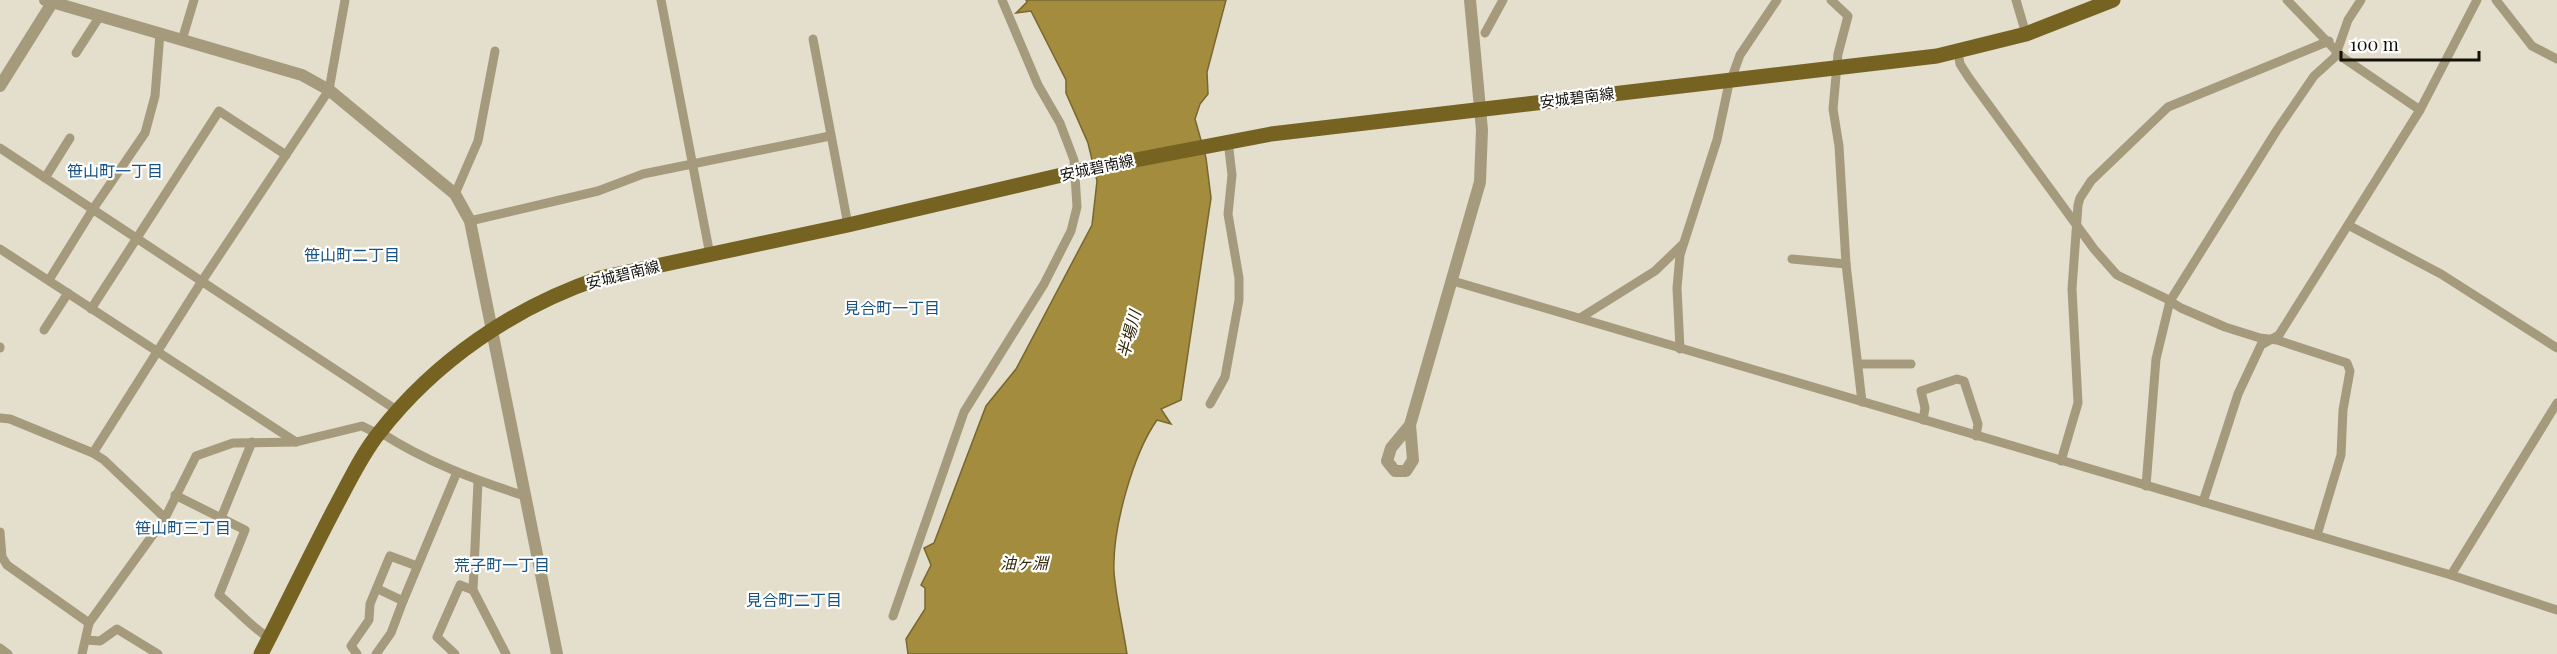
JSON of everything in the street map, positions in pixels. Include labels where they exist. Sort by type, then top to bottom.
[{"type":"main road","name":"安城碧南線","points":[[261,654],[333,511],[379,433],[438,371],[491,331],[523,311],[569,288],[600,278],[848,225],[1079,171],[1228,141],[1317,128],[1958,52],[2026,34],[2113,0]]},
{"type":"street","points":[[182,40],[194,0]]},
{"type":"street","points":[[93,453],[202,281],[329,90],[345,0]]},
{"type":"street","points":[[661,0],[710,255]]},
{"type":"street","points":[[893,616],[964,412],[1044,284],[1071,231],[1077,207],[1079,171],[1060,123],[1038,85],[1002,0]]},
{"type":"street","points":[[1410,425],[1480,182],[1483,152],[1481,110],[1470,0]]},
{"type":"street","points":[[1485,33],[1503,0]]},
{"type":"street","points":[[1680,349],[1677,278],[1683,242],[1717,140],[1731,80],[1740,55],[1777,0]]},
{"type":"street","points":[[1831,0],[1848,15],[1838,54],[1833,109],[1839,147],[1846,264],[1862,402]]},
{"type":"street","points":[[2016,0],[2026,34]]},
{"type":"street","points":[[2287,0],[2329,41],[2336,52],[2420,110]]},
{"type":"street","points":[[2146,486],[2156,359],[2170,301],[2277,130],[2314,76],[2336,52],[2348,20],[2361,0]]},
{"type":"street","points":[[2203,502],[2238,394],[2261,345],[2278,335],[2420,110],[2477,0]]},
{"type":"street","points":[[2496,0],[2532,46],[2557,59]]},
{"type":"street","points":[[0,86],[49,1],[302,75],[329,90],[455,194],[470,221],[557,654]]},
{"type":"street","points":[[76,53],[100,16]]},
{"type":"street","points":[[49,280],[93,209],[145,133],[155,96],[160,33]]},
{"type":"street","points":[[813,39],[848,225]]},
{"type":"street","points":[[2061,461],[2078,403],[2072,289],[2080,198],[2091,182],[2168,107],[2329,41]]},
{"type":"street","points":[[455,194],[478,141],[495,51]]},
{"type":"street","points":[[1958,52],[1960,64],[1969,78],[2117,275],[2225,327],[2343,360],[2350,367],[2343,410],[2341,455],[2317,535]]},
{"type":"street","points":[[91,309],[219,111],[286,155]]},
{"type":"street","points":[[470,221],[598,191],[643,174],[830,136]]},
{"type":"street","points":[[45,178],[70,138]]},
{"type":"street","points":[[1210,404],[1225,377],[1239,300],[1238,268],[1228,214],[1232,175],[1228,141]]},
{"type":"street","points":[[0,148],[398,411]]},
{"type":"street","points":[[2348,225],[2440,274],[2557,348]]},
{"type":"street","points":[[1580,318],[1655,271],[1683,242]]},
{"type":"street","points":[[0,249],[296,442]]},
{"type":"street","points":[[1791,259],[1846,264]]},
{"type":"street","points":[[1452,281],[2317,535],[2557,610]]},
{"type":"street","points":[[44,330],[68,293]]},
{"type":"street","points":[[1858,364],[1911,364]]},
{"type":"street","points":[[1923,420],[1926,408],[1921,391],[1957,379],[1964,381],[1978,424],[1976,436]]},
{"type":"street","points":[[2451,575],[2557,403]]},
{"type":"street","points":[[0,418],[10,419],[93,453],[165,518]]},
{"type":"street","points":[[82,654],[89,623],[165,518],[196,456],[233,443],[296,442],[362,426],[478,482],[525,496]]},
{"type":"street","points":[[221,518],[252,442]]},
{"type":"street","points":[[376,654],[391,633],[457,472]]},
{"type":"street","points":[[478,482],[473,590],[506,654]]},
{"type":"street","points":[[175,495],[245,530],[219,596],[246,617],[255,629],[269,638]]},
{"type":"street","points":[[0,532],[2,557],[7,565],[89,623]]},
{"type":"street","points":[[357,654],[351,646],[369,620],[370,604],[390,555],[417,566]]},
{"type":"street","points":[[455,654],[437,637],[460,585],[473,590]]},
{"type":"street","points":[[378,589],[403,600]]},
{"type":"street","points":[[86,640],[100,641],[117,629],[158,654]]},
{"type":"street","points":[[0,648],[9,654]]},
{"type":"water","name":"油ヶ淵","points":[[1026,0],[1226,0],[1207,72],[1208,94],[1200,104],[1195,119],[1206,158],[1211,198],[1181,400],[1161,409],[1171,424],[1157,420],[1148,435],[1132,472],[1120,514],[1116,535],[1114,572],[1127,654],[908,654],[906,639],[925,609],[925,588],[921,585],[931,565],[924,548],[934,543],[986,406],[1016,369],[1092,225],[1097,181],[1088,143],[1066,93],[1066,80],[1031,11],[1016,13],[1027,2]]},
{"type":"district","name":"笹山町一丁目","points":[[115,171]]},
{"type":"district","name":"笹山町二丁目","points":[[352,255]]},
{"type":"district","name":"見合町一丁目","points":[[892,308]]},
{"type":"district","name":"笹山町三丁目","points":[[183,528]]},
{"type":"district","name":"荒子町一丁目","points":[[502,565]]},
{"type":"district","name":"見合町二丁目","points":[[794,600]]},
{"type":"water label","name":"半場川","points":[[1129,334]]}]
